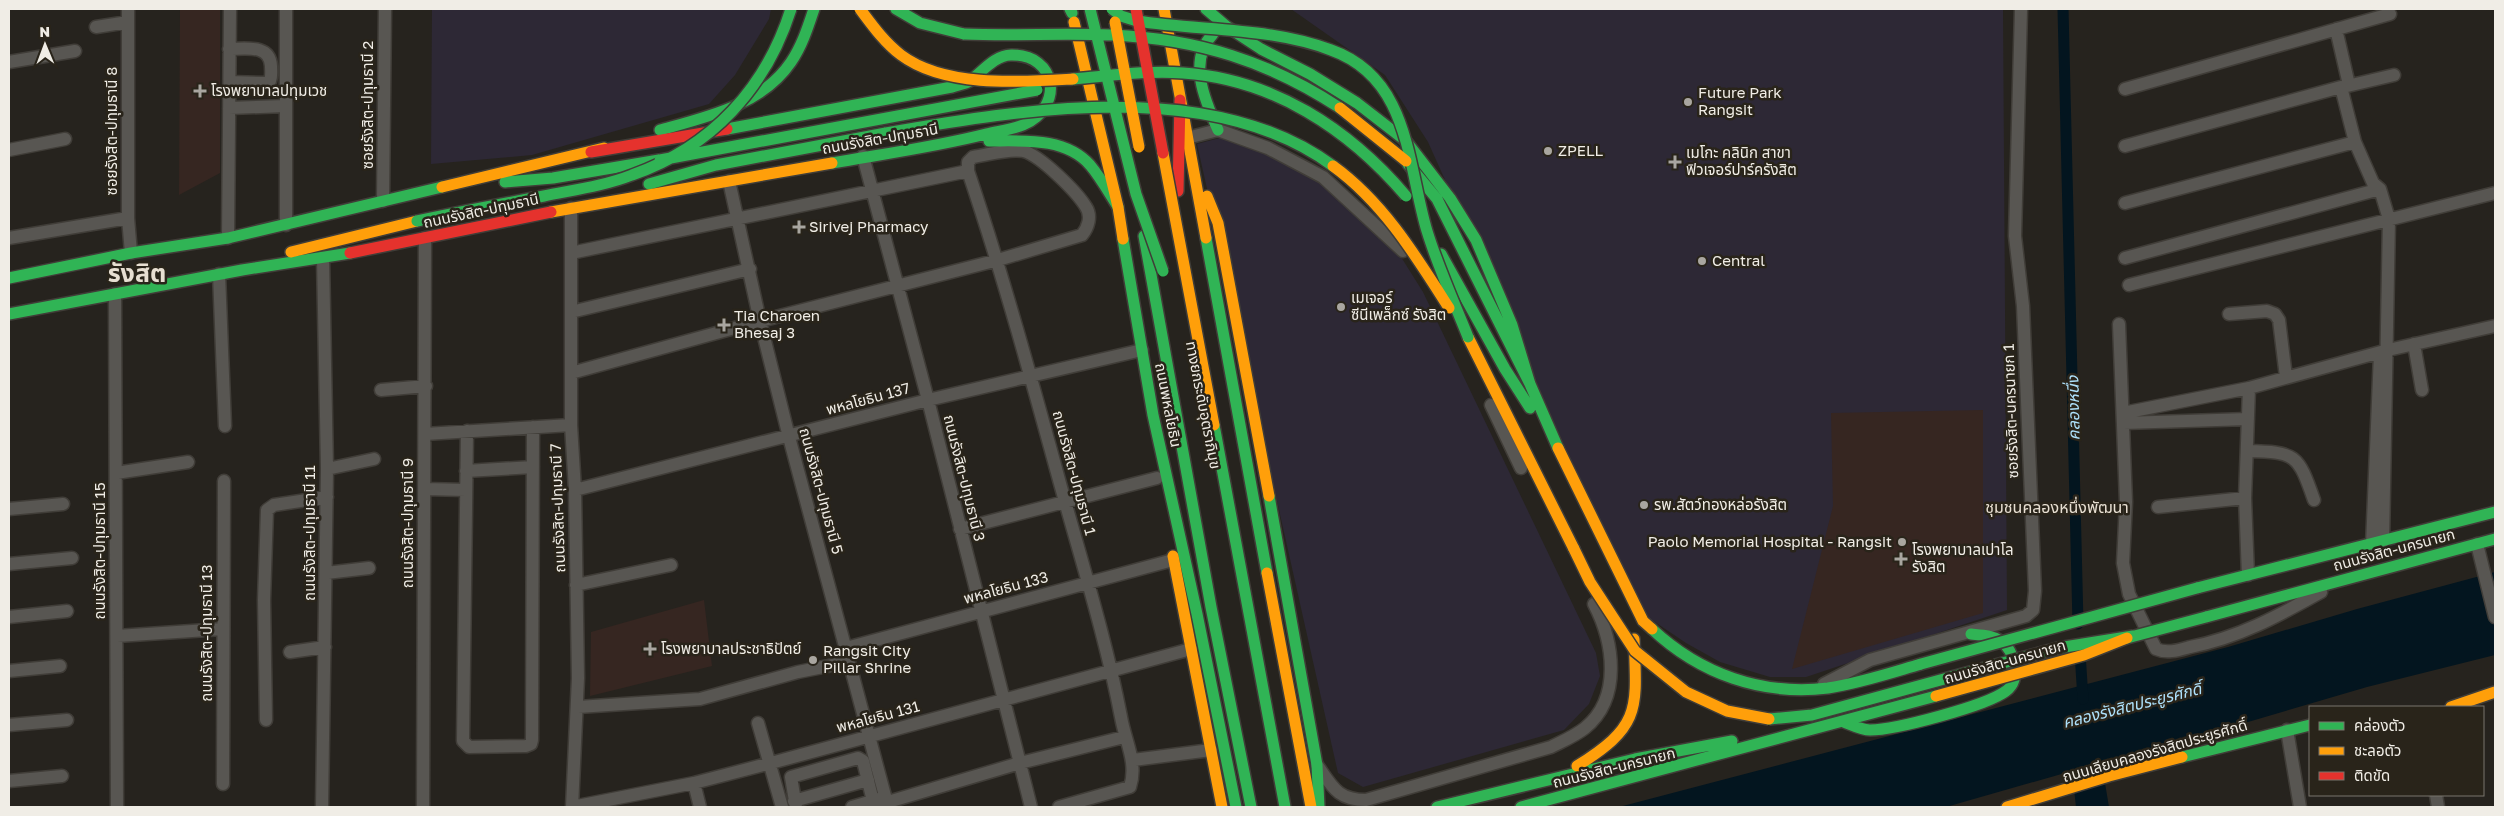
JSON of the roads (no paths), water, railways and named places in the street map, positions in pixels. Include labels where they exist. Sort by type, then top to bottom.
[{"type":"main road","points":[[242,270],[305,248],[417,221],[621,179],[656,166],[682,152],[730,114],[759,80],[780,45],[791,9]]},
{"type":"main road","points":[[448,186],[591,152],[722,112],[748,101],[770,87],[783,75],[796,57],[814,9]]},
{"type":"main road","points":[[860,9],[876,32],[895,50],[918,66],[944,74],[984,80],[1023,81],[1133,74],[1184,73],[1240,83],[1290,101],[1330,123],[1391,177],[1406,196],[1457,280],[1504,369],[1566,464]]},
{"type":"main road","points":[[896,9],[920,23],[964,34],[1146,37],[1181,41],[1250,60],[1292,77],[1335,103],[1372,130],[1406,161],[1437,199],[1530,384],[1566,464]]},
{"type":"main road","points":[[1090,9],[1136,194],[1164,276],[1146,184]]},
{"type":"main road","name":"ถนนพหลโยธิน","points":[[1103,9],[1211,607],[1252,807]]},
{"type":"main road","points":[[1112,9],[1140,154]]},
{"type":"main road","points":[[1112,9],[1125,18],[1318,45],[1352,59],[1373,74],[1390,100],[1404,128],[1422,216],[1436,260],[1468,337],[1590,582],[1635,651],[1686,692],[1721,708]]},
{"type":"main road","name":"ทางยกระดับอุตราภิมุข","points":[[1136,9],[1285,807]]},
{"type":"main road","points":[[1144,9],[1291,807]]},
{"type":"main road","points":[[1164,9],[1310,807]]},
{"type":"main road","points":[[1206,9],[1226,26],[1260,49],[1310,74],[1357,103],[1406,141],[1450,198],[1476,240],[1512,325],[1530,384]]},
{"type":"main road","name":"ถนนพหลโยธิน","points":[[1071,10],[1118,206],[1156,432],[1197,614],[1236,807]]},
{"type":"main road","points":[[1218,130],[1202,90],[1200,60],[1208,37],[1226,26]]},
{"type":"main road","points":[[591,152],[696,135],[952,87],[968,82],[994,61],[1008,55],[1019,55],[1032,59],[1042,67],[1051,81],[1051,96],[1036,117],[1022,125],[960,141]]},
{"type":"main road","points":[[448,186],[553,178],[845,127],[1016,93],[1133,74]]},
{"type":"main road","points":[[952,87],[967,95],[974,104],[972,124],[960,141]]},
{"type":"main road","points":[[1178,191],[1180,100]]},
{"type":"main road","points":[[594,203],[656,181],[716,165],[974,117],[1040,110],[1143,109],[1195,113],[1240,123],[1286,137],[1325,159],[1366,193],[1412,250],[1468,337]]},
{"type":"main road","name":"ถนนรังสิต-ปทุมธานี","points":[[9,314],[219,274],[323,258],[594,203],[960,141]]},
{"type":"main road","points":[[960,141],[1027,141],[1060,145],[1085,160],[1118,206]]},
{"type":"main road","points":[[1194,168],[1218,223],[1294,628],[1317,765],[1319,807]]},
{"type":"main road","name":"ถนนรังสิต-ปทุมธานี","points":[[9,278],[131,253],[228,238],[448,186]]},
{"type":"main road","points":[[1247,383],[1257,520]]},
{"type":"main road","points":[[1156,432],[1157,478],[1222,807]]},
{"type":"main road","name":"ถนนรังสิต-นครนายก","points":[[1566,464],[1643,621],[1660,637],[1712,671],[1746,685],[1782,690],[1816,689],[1868,678],[2197,588],[2495,512]]},
{"type":"main road","name":"ถนนรังสิต-นครนายก","points":[[1521,807],[1844,722],[2084,655],[2133,636],[2495,539]]},
{"type":"main road","points":[[1558,777],[1604,750],[1630,723],[1636,696],[1633,628],[1626,586]]},
{"type":"main road","points":[[1844,722],[1867,730],[1882,729],[1982,702],[2007,691],[2015,674],[2012,655],[2000,639],[1988,635],[1971,634]]},
{"type":"main road","points":[[1670,694],[1677,698],[1770,719],[1812,715],[2058,648],[2133,636]]},
{"type":"main road","points":[[1629,666],[1648,681]]},
{"type":"main road","points":[[2454,706],[2495,692]]},
{"type":"main road","name":"ถนนเลียบคลองรังสิตประยูรศักดิ์","points":[[2008,807],[2059,793],[2109,776],[2309,725]]},
{"type":"main road","points":[[1437,807],[1558,777],[1702,746],[1823,727]]},
{"type":"street","name":"ซอยรังสิต-ปทุมธานี 8","points":[[128,9],[128,218],[131,253]]},
{"type":"street","points":[[228,238],[230,9]]},
{"type":"street","points":[[286,9],[286,225]]},
{"type":"street","name":"ซอยรังสิต-ปทุมธานี 2","points":[[384,202],[385,9]]},
{"type":"street","name":"ซอยรังสิต-นครนายก 1","points":[[1816,689],[1870,660],[1971,634],[2026,616],[2033,610],[2035,599],[2023,306],[2015,236],[2021,9]]},
{"type":"street","points":[[2125,89],[2390,14]]},
{"type":"street","points":[[96,26],[128,22]]},
{"type":"street","points":[[2336,29],[2355,142],[2375,188],[2386,220],[2378,543]]},
{"type":"street","points":[[229,49],[260,49],[266,52],[271,59],[272,75],[270,81],[266,83],[230,82]]},
{"type":"street","points":[[9,62],[75,51]]},
{"type":"street","points":[[2125,146],[2394,74]]},
{"type":"street","points":[[230,108],[286,106]]},
{"type":"street","points":[[1187,138],[1218,130],[1268,148],[1322,176],[1400,247],[1419,268],[1450,321],[1501,430],[1598,611],[1607,637],[1612,671],[1606,699],[1599,712],[1586,727],[1551,747],[1366,800],[1350,807]]},
{"type":"street","points":[[9,150],[65,139]]},
{"type":"street","points":[[2125,203],[2355,142]]},
{"type":"street","points":[[571,253],[968,171],[968,162],[973,157],[1021,150],[1030,153],[1041,161],[1087,208],[1089,220],[1086,230],[1082,235],[998,260],[760,321],[571,373]]},
{"type":"street","name":"ถนนรังสิต-ปทุมธานี 3","points":[[863,156],[928,400],[1031,807]]},
{"type":"street","name":"ถนนรังสิต-ปทุมธานี 1","points":[[968,171],[998,260],[1112,670],[1124,737],[1133,760],[1130,787],[1059,807]]},
{"type":"street","name":"ถนนรังสิต-ปทุมธานี 5","points":[[729,181],[760,321],[789,437],[887,802]]},
{"type":"street","points":[[2125,258],[2375,188]]},
{"type":"street","points":[[2129,285],[2495,193]]},
{"type":"street","name":"ถนนรังสิต-ปทุมธานี 7","points":[[571,208],[571,425],[575,490],[578,707],[572,807]]},
{"type":"street","points":[[9,238],[128,218]]},
{"type":"street","name":"ถนนรังสิต-ปทุมธานี 9","points":[[423,807],[426,238]]},
{"type":"street","name":"ถนนรังสิต-ปทุมธานี 11","points":[[322,807],[327,497],[323,258]]},
{"type":"street","points":[[571,312],[750,269]]},
{"type":"street","points":[[219,274],[225,426]]},
{"type":"street","name":"ถนนรังสิต-ปทุมธานี 15","points":[[115,294],[117,807]]},
{"type":"street","points":[[2229,314],[2268,311],[2275,314],[2279,320],[2286,377]]},
{"type":"street","points":[[2119,324],[2126,502],[2123,563],[2129,594],[2156,649],[2169,652],[2234,636],[2264,624],[2345,579]]},
{"type":"street","points":[[2124,418],[2249,388],[2384,351],[2495,326]]},
{"type":"street","points":[[2414,344],[2422,390]]},
{"type":"street","name":"พหลโยธิน 137","points":[[575,490],[789,437],[928,400],[1142,350]]},
{"type":"street","points":[[380,390],[426,386]]},
{"type":"street","points":[[2248,575],[2245,498],[2249,388]]},
{"type":"street","points":[[2124,418],[2248,419]]},
{"type":"street","points":[[425,434],[571,425]]},
{"type":"street","points":[[467,431],[463,742],[469,747],[526,746],[532,740],[533,427]]},
{"type":"street","points":[[2246,451],[2273,452],[2289,455],[2299,461],[2314,500]]},
{"type":"street","points":[[327,469],[374,459]]},
{"type":"street","points":[[116,474],[188,462]]},
{"type":"street","points":[[466,471],[533,467]]},
{"type":"street","points":[[960,529],[1157,478]]},
{"type":"street","name":"ถนนรังสิต-ปทุมธานี 13","points":[[223,784],[222,628],[224,481]]},
{"type":"street","points":[[425,489],[466,490]]},
{"type":"street","points":[[266,720],[264,600],[267,510],[274,505],[327,497]]},
{"type":"street","points":[[2158,507],[2245,498]]},
{"type":"street","points":[[9,509],[63,504]]},
{"type":"street","points":[[2477,544],[2495,617]]},
{"type":"street","points":[[9,564],[72,558]]},
{"type":"street","name":"พหลโยธิน 133","points":[[846,648],[1174,560]]},
{"type":"street","points":[[576,585],[671,565]]},
{"type":"street","points":[[326,573],[369,568]]},
{"type":"street","points":[[9,617],[67,611]]},
{"type":"street","points":[[116,636],[222,628]]},
{"type":"street","points":[[290,652],[326,647]]},
{"type":"street","name":"พหลโยธิน 131","points":[[572,807],[694,783],[1191,649]]},
{"type":"street","points":[[578,707],[700,699],[798,672],[848,662]]},
{"type":"street","points":[[9,671],[60,666]]},
{"type":"street","points":[[9,725],[67,720]]},
{"type":"street","points":[[758,723],[771,763],[782,807]]},
{"type":"street","points":[[2287,730],[2300,807]]},
{"type":"street","points":[[852,807],[887,802],[1020,763],[1124,737]]},
{"type":"street","points":[[1133,760],[1210,750]]},
{"type":"street","points":[[868,780],[795,804],[791,777],[795,774],[861,757],[868,780],[872,804]]},
{"type":"street","points":[[1317,765],[1339,794],[1346,798],[1366,800]]},
{"type":"street","points":[[9,781],[62,776]]},
{"type":"street","points":[[694,783],[700,807]]},
{"type":"water","name":"คลองรังสิตประยูรศักดิ์","points":[[2495,572],[2495,655],[2367,687],[2102,765],[2109,807],[2076,807],[2072,771],[1946,807],[1619,807],[2228,647],[2357,609]]},
{"type":"waterway","name":"คลองหนึ่ง","points":[[2063,9],[2078,624]]},
{"type":"waterway","name":"คลองหนึ่ง","points":[[2080,653],[2083,699]]},
{"type":"place","name":"โรงพยาบาลปทุมเวช","points":[[200,91]]},
{"type":"place","name":"Future Park Rangsit","points":[[1688,102]]},
{"type":"place","name":"ZPELL","points":[[1548,151]]},
{"type":"place","name":"เมโกะ คลินิก สาขา ฟิวเจอร์ปาร์ครังสิต","points":[[1675,162]]},
{"type":"place","name":"Sirivej Pharmacy","points":[[799,227]]},
{"type":"place","name":"Central","points":[[1702,261]]},
{"type":"place","name":"เมเจอร์ ซีนีเพล็กซ์ รังสิต","points":[[1341,307]]},
{"type":"place","name":"Tia Charoen Bhesaj 3","points":[[724,325]]},
{"type":"place","name":"รพ.สัตว์ทองหล่อรังสิต","points":[[1644,505]]},
{"type":"place","name":"Paolo Memorial Hospital - Rangsit","points":[[1902,542]]},
{"type":"place","name":"โรงพยาบาลเปาโล รังสิต","points":[[1901,559]]},
{"type":"place","name":"โรงพยาบาลประชาธิปัตย์","points":[[650,649]]},
{"type":"place","name":"Rangsit City Pillar Shrine","points":[[813,660]]},
{"type":"district","name":"รังสิต","points":[[137,273]]},
{"type":"district","name":"ชุมชนคลองหนึ่งพัฒนา","points":[[2057,507]]}]
